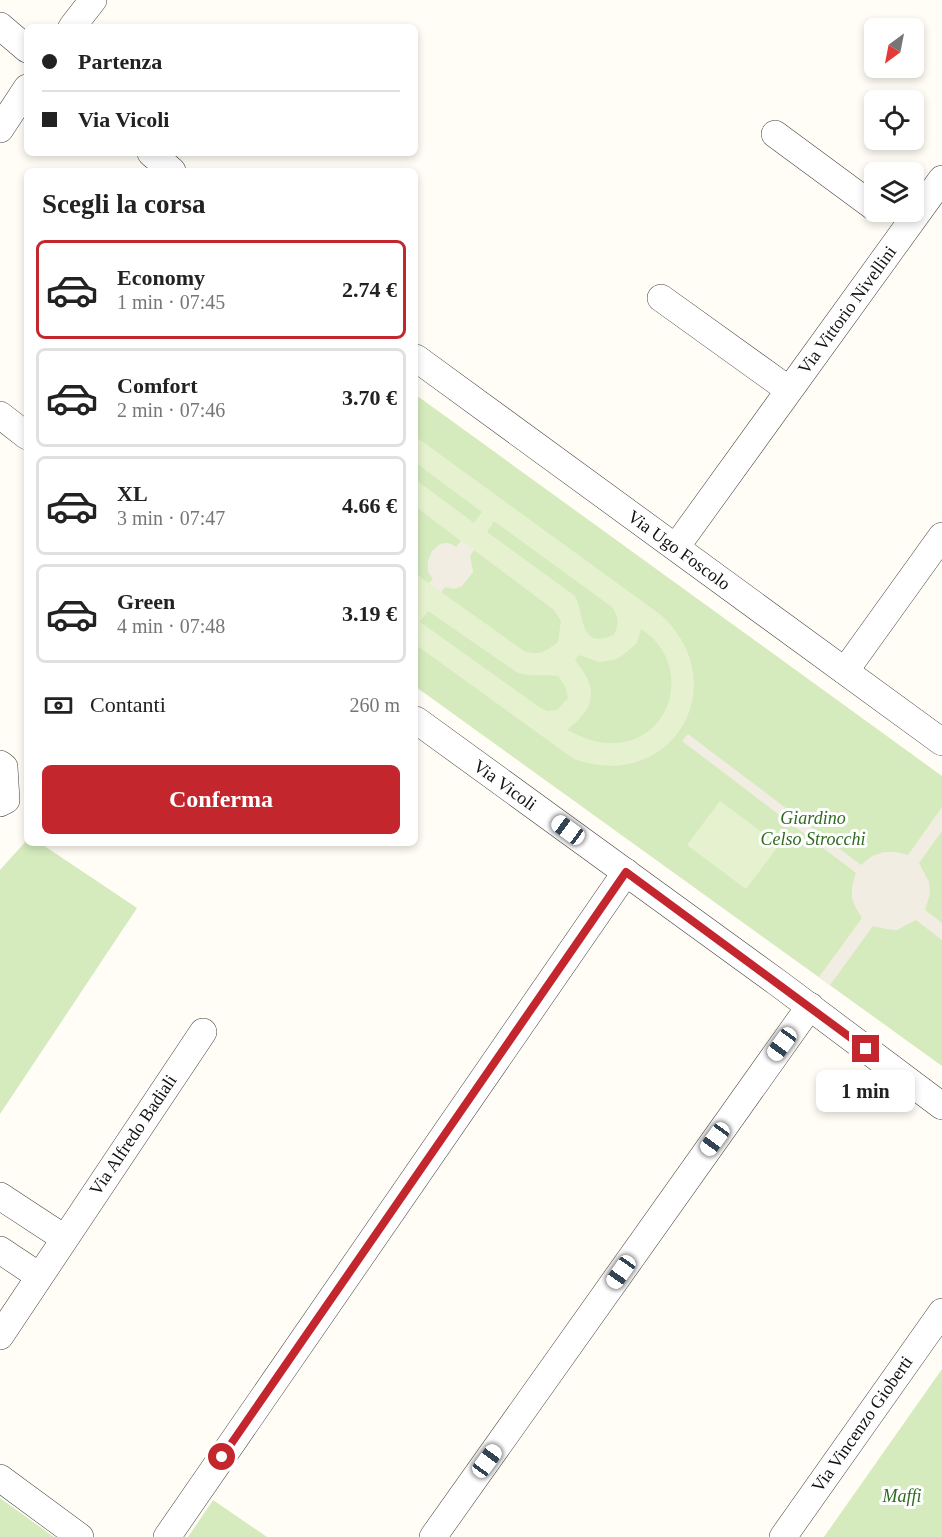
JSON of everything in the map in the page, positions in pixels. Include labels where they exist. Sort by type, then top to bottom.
[{"type":"street","points":[[74,24],[93,0]]},
{"type":"street","points":[[0,26],[24,46]]},
{"type":"street","points":[[0,129],[24,93]]},
{"type":"street","points":[[775,134],[864,200]]},
{"type":"street","points":[[154,156],[168,168]]},
{"type":"street","name":"Via Vittorio Nivellini","points":[[676,547],[942,179]]},
{"type":"street","name":"Via Vittorio Nivellini","points":[[894,222],[905,230]]},
{"type":"street","name":"Via Vittorio Nivellini","points":[[660,298],[789,390]]},
{"type":"street","name":"Via Ugo Foscolo","points":[[418,359],[942,742]]},
{"type":"street","points":[[0,415],[24,434]]},
{"type":"street","points":[[846,671],[942,536]]},
{"type":"street","name":"Via Vicoli","points":[[418,721],[810,1006],[942,1106]]},
{"type":"street","points":[[0,764],[4,767],[6,800],[0,803]]},
{"type":"street","points":[[167,1537],[626,872]]},
{"type":"street","points":[[433,1537],[810,1006]]},
{"type":"street","name":"Via Alfredo Badiali","points":[[0,1336],[63,1238],[203,1032]]},
{"type":"street","points":[[0,1196],[63,1238]]},
{"type":"street","points":[[0,1250],[39,1276]]},
{"type":"street","name":"Via Vincenzo Gioberti","points":[[783,1537],[942,1312]]},
{"type":"street","points":[[0,1478],[80,1537]]},
{"type":"green space","name":"Giardino Celso Strocchi","points":[[418,396],[942,776],[942,1066],[418,688]]},
{"type":"green space","points":[[418,438],[661,615],[683,642],[693,672],[692,700],[682,726],[664,747],[639,761],[609,766],[574,759],[418,646],[418,575],[429,583],[433,579],[428,572],[428,561],[435,548],[443,543],[456,547],[461,541],[418,509],[418,481],[474,523],[482,512],[418,464]],"holes":[[[494,521],[612,607],[618,621],[614,635],[602,638],[589,635],[575,596],[487,532]],[[474,550],[554,610],[561,621],[558,642],[542,652],[524,651],[441,592],[445,587],[461,585],[470,576],[473,572],[470,556]],[[428,611],[518,673],[558,676],[565,686],[568,698],[557,710],[547,711],[539,707],[420,622]],[[641,629],[658,644],[668,662],[671,682],[669,701],[661,718],[647,732],[629,741],[606,743],[567,730],[584,714],[591,698],[588,680],[575,660],[579,655],[599,662],[614,660],[637,643]]]},
{"type":"green space","points":[[720,801],[779,845],[746,889],[687,845]]},
{"type":"green space","points":[[24,843],[24,846],[44,846],[137,908],[0,1114],[0,870]]},
{"type":"green space","name":"Maffi","points":[[942,1369],[942,1537],[824,1537]]},
{"type":"green space","points":[[0,1498],[54,1537],[0,1537]]},
{"type":"green space","points":[[213,1500],[267,1537],[188,1537]]},
{"type":"shaded area","points":[[461,541],[474,549],[470,556],[473,572],[462,586],[454,589],[445,587],[441,592],[429,583],[433,579],[428,571],[428,561],[432,551],[439,545],[447,543],[456,547]]},
{"type":"shaded area","points":[[688,734],[861,865],[872,856],[884,852],[908,855],[942,807],[942,831],[919,863],[929,882],[930,894],[925,910],[942,923],[942,940],[916,920],[897,930],[873,926],[830,985],[819,977],[862,918],[852,898],[852,886],[856,873],[682,741]]},
{"type":"route","points":[[222,1457],[626,872],[866,1049]]}]
